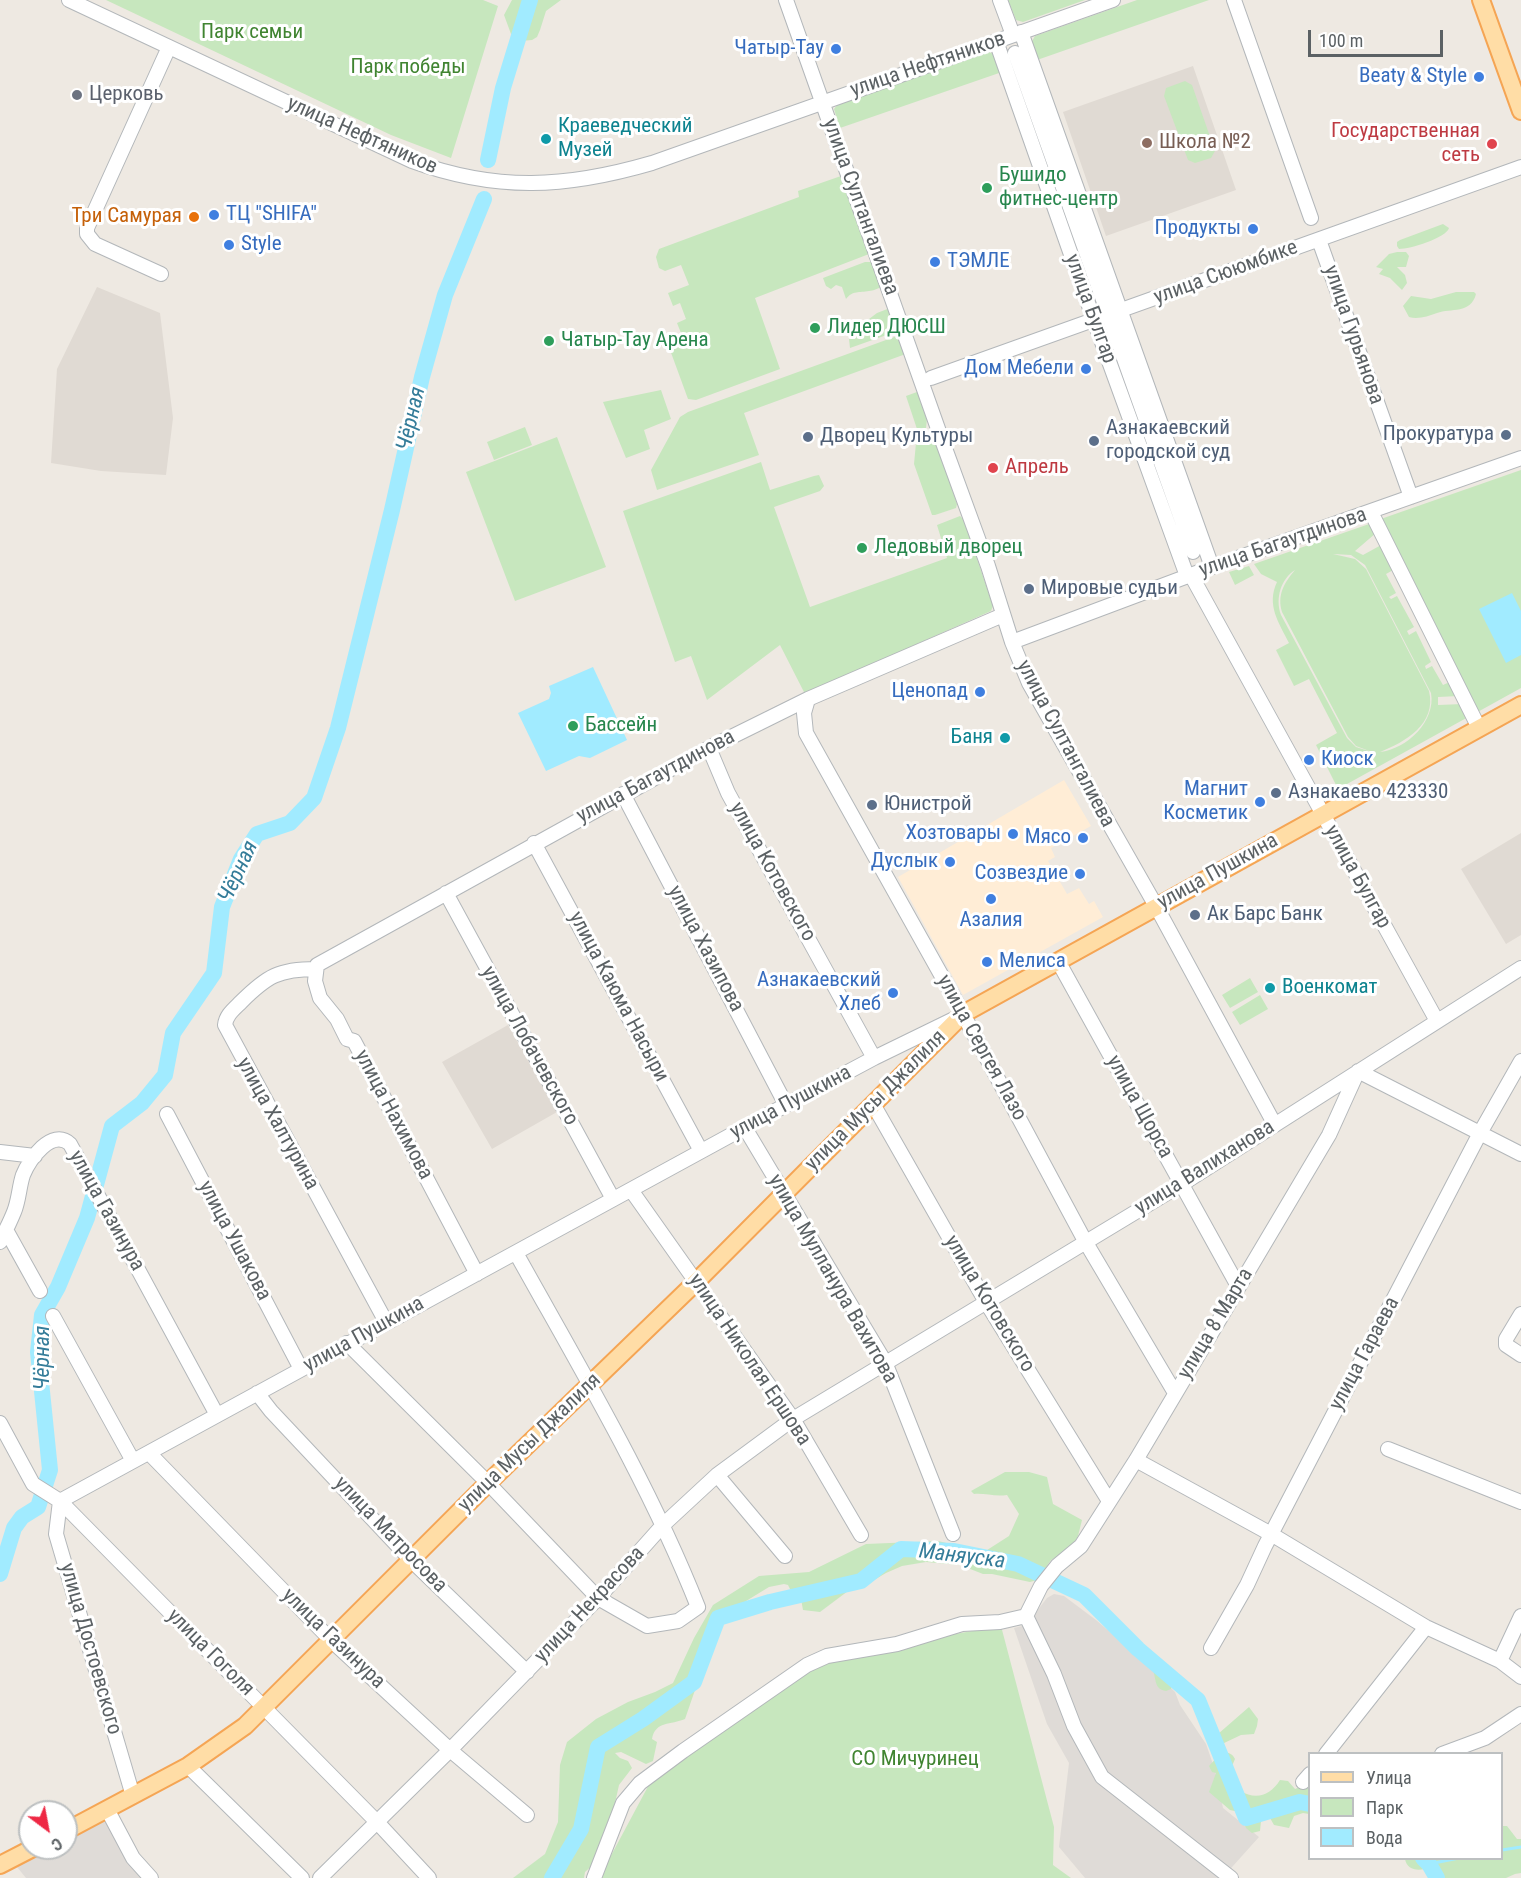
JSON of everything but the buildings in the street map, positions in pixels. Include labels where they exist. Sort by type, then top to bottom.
[{"type":"main road","points":[[1481,0],[1521,111]]},
{"type":"main road","name":"улица Пушкина","points":[[963,1014],[1521,705]]},
{"type":"main road","name":"улица Мусы Джалиля","points":[[78,1825],[188,1766],[245,1726],[488,1484],[696,1282],[963,1014]]},
{"type":"main road","points":[[0,1865],[18,1856]]},
{"type":"street","name":"улица Нефтяников","points":[[69,0],[412,161],[465,177],[518,184],[578,180],[624,171],[1113,0]]},
{"type":"street","name":"улица Султангалиева","points":[[786,0],[988,566],[1012,642],[1029,682],[1156,906],[1275,1125]]},
{"type":"street","name":"улица Булгар","points":[[1000,0],[1017,34],[1113,287],[1111,311],[1130,335],[1212,567]]},
{"type":"street","points":[[1234,0],[1311,218]]},
{"type":"street","name":"улица Булгар","points":[[996,41],[1094,320],[1189,576],[1437,1021]]},
{"type":"street","points":[[161,274],[95,244],[87,234],[87,228],[169,47]]},
{"type":"street","points":[[1015,53],[1111,311],[1113,330],[1192,552]]},
{"type":"street","name":"улица Сююмбике","points":[[930,378],[1094,320],[1111,311],[1521,168]]},
{"type":"street","name":"улица Гурьянова","points":[[1319,240],[1412,497]]},
{"type":"street","points":[[1086,297],[1094,306],[1111,311]]},
{"type":"street","points":[[1103,344],[1105,335],[1113,330],[1123,329],[1130,335]]},
{"type":"street","name":"улица Багаутдинова","points":[[1012,642],[1212,567],[1521,458]]},
{"type":"street","points":[[1371,512],[1479,728]]},
{"type":"street","name":"улица Багаутдинова","points":[[318,966],[446,892],[708,748],[808,699],[1003,615]]},
{"type":"street","name":"улица Сергея Лазо","points":[[808,699],[804,713],[806,733],[963,1014],[1085,1241],[1174,1393]]},
{"type":"street","name":"улица Котовского","points":[[708,748],[728,793],[874,1058]]},
{"type":"street","name":"улица Хазипова","points":[[623,794],[786,1105]]},
{"type":"street","name":"улица Каюма Насыри","points":[[534,843],[701,1151]]},
{"type":"street","name":"улица Лобачевского","points":[[446,892],[613,1199]]},
{"type":"street","name":"улица Щорса","points":[[1058,961],[1238,1286]]},
{"type":"street","name":"улица Нахимова","points":[[318,966],[315,981],[322,1002],[337,1019],[347,1039],[354,1041],[477,1274]]},
{"type":"street","name":"улица Халтурина","points":[[318,966],[287,970],[261,983],[228,1015],[225,1025],[386,1322]]},
{"type":"street","name":"улица Валиханова","points":[[885,1362],[1182,1184],[1521,968]]},
{"type":"street","name":"улица Пушкина","points":[[60,1501],[786,1105],[963,1014]]},
{"type":"street","name":"улица Гараева","points":[[1211,1648],[1247,1585],[1271,1534],[1480,1133],[1521,1061]]},
{"type":"street","points":[[1358,1071],[1521,1154]]},
{"type":"street","name":"улица 8 Марта","points":[[1026,1616],[1041,1586],[1057,1566],[1081,1546],[1136,1460],[1329,1135],[1358,1071]]},
{"type":"street","name":"улица Котовского","points":[[873,1104],[986,1302],[1109,1501]]},
{"type":"street","name":"улица Ушакова","points":[[167,1114],[301,1369]]},
{"type":"street","name":"улица Мулланура Вахитова","points":[[745,1128],[885,1362],[953,1534]]},
{"type":"street","name":"улица Газинура","points":[[35,1156],[49,1142],[59,1138],[70,1144],[218,1415]]},
{"type":"street","points":[[0,1152],[35,1156],[23,1174],[17,1205],[3,1236],[40,1291]]},
{"type":"street","name":"улица Николая Ершова","points":[[631,1190],[792,1419],[861,1535]]},
{"type":"street","points":[[347,1343],[598,1598],[647,1626],[678,1622],[698,1607],[692,1591],[663,1526],[590,1385],[516,1253]]},
{"type":"street","points":[[1521,1314],[1506,1339],[1506,1345],[1521,1355]]},
{"type":"street","points":[[53,1316],[133,1461]]},
{"type":"street","name":"улица Некрасова","points":[[320,1878],[527,1672],[663,1526],[717,1475],[792,1419],[885,1362]]},
{"type":"street","name":"улица Матросова","points":[[257,1393],[271,1411],[412,1561],[527,1672]]},
{"type":"street","name":"улица Гоголя","points":[[0,1423],[33,1484],[60,1501],[377,1822],[429,1878]]},
{"type":"street","points":[[1388,1449],[1521,1502]]},
{"type":"street","name":"улица Газинура","points":[[149,1453],[332,1641],[450,1750],[527,1815]]},
{"type":"street","points":[[1136,1460],[1271,1534],[1426,1628],[1500,1661],[1519,1672]]},
{"type":"street","points":[[717,1475],[784,1556]]},
{"type":"street","name":"улица Достоевского","points":[[60,1501],[56,1534],[133,1796]]},
{"type":"street","points":[[594,1878],[623,1803],[640,1783],[682,1750],[807,1665],[827,1656],[897,1644],[962,1624],[999,1622],[1026,1616],[1054,1674],[1074,1726],[1101,1777],[1230,1878]]},
{"type":"street","points":[[1500,1661],[1521,1616]]},
{"type":"street","points":[[1328,1752],[1426,1628]]},
{"type":"street","points":[[1449,1752],[1485,1737],[1521,1714]]},
{"type":"street","points":[[188,1766],[302,1878]]},
{"type":"street","points":[[107,1809],[133,1858],[152,1878]]},
{"type":"shaded area","name":"Школа №2","points":[[1193,66],[1236,190],[1106,236],[1063,112]]},
{"type":"shaded area","points":[[97,287],[160,313],[173,418],[166,475],[101,471],[51,463],[57,369]]},
{"type":"shaded area","points":[[1064,780],[1091,826],[1051,848],[1055,857],[1048,861],[1067,894],[1079,888],[1089,904],[1094,901],[1103,917],[963,995],[898,877]]},
{"type":"shaded area","points":[[1521,833],[1521,935],[1506,944],[1461,869]]},
{"type":"shaded area","points":[[508,1025],[557,1112],[492,1149],[442,1062]]},
{"type":"shaded area","points":[[1054,1594],[1064,1596],[1096,1620],[1142,1659],[1175,1692],[1180,1705],[1206,1744],[1215,1770],[1223,1808],[1259,1837],[1224,1876],[1226,1878],[1085,1878],[1059,1847],[1069,1763],[1047,1724],[1014,1628],[1022,1626],[1047,1598]]},
{"type":"shaded area","points":[[107,1819],[145,1878],[26,1878],[17,1867],[30,1860],[78,1860],[78,1835]]},
{"type":"green space","name":"Парк победы","points":[[106,0],[483,0],[498,6],[451,158],[391,135]]},
{"type":"green space","points":[[512,0],[561,0],[546,11],[537,37],[521,41],[511,34],[504,15]]},
{"type":"green space","points":[[1008,0],[1085,0],[1023,22],[1016,20]]},
{"type":"green space","points":[[1137,0],[1209,0],[1037,60],[1031,43],[1035,36]]},
{"type":"green space","points":[[989,52],[994,54],[1002,72],[840,128],[834,109],[838,104]]},
{"type":"green space","points":[[1185,81],[1192,85],[1215,151],[1211,158],[1195,163],[1188,160],[1164,96],[1166,88]]},
{"type":"green space","points":[[841,176],[869,254],[755,298],[780,369],[696,400],[688,399],[666,339],[681,333],[677,323],[686,319],[680,303],[673,306],[668,293],[689,285],[681,265],[665,271],[659,268],[656,257],[659,249],[799,197],[798,191]]},
{"type":"green space","points":[[1443,224],[1449,228],[1435,239],[1404,249],[1399,249],[1397,246],[1400,240]]},
{"type":"green space","points":[[1406,252],[1409,256],[1406,267],[1397,267],[1405,275],[1407,283],[1402,290],[1390,278],[1379,274],[1383,269],[1376,267],[1389,254]]},
{"type":"green space","points":[[865,262],[872,262],[883,286],[854,293],[846,299],[842,287],[836,285],[831,289],[826,286],[823,278]]},
{"type":"green space","points":[[1456,292],[1476,294],[1470,305],[1419,318],[1409,317],[1403,306],[1411,296],[1431,299]]},
{"type":"green space","points":[[890,308],[897,329],[895,332],[850,348],[849,339],[855,339],[859,332],[854,321],[865,322],[877,313]]},
{"type":"green space","points":[[897,336],[905,353],[903,355],[744,413],[759,455],[657,490],[651,470],[680,417],[688,412]]},
{"type":"green space","points":[[661,390],[671,419],[644,430],[650,449],[626,458],[603,402]]},
{"type":"green space","points":[[917,392],[927,419],[926,428],[918,432],[906,396]]},
{"type":"green space","points":[[525,427],[532,445],[494,460],[487,442]]},
{"type":"green space","points":[[557,437],[606,567],[515,601],[466,472]]},
{"type":"green space","points":[[935,438],[957,504],[956,508],[935,515],[932,515],[914,464],[916,443]]},
{"type":"green space","points":[[761,462],[770,490],[819,475],[824,486],[820,491],[774,507],[810,607],[947,558],[937,525],[960,516],[964,520],[993,606],[991,611],[805,694],[780,645],[707,700],[691,656],[675,662],[623,511]]},
{"type":"green space","points":[[1521,470],[1521,688],[1474,714],[1378,520]]},
{"type":"green space","points":[[1372,523],[1376,533],[1355,551],[1363,555],[1383,544],[1395,569],[1386,574],[1396,593],[1389,597],[1391,599],[1397,596],[1414,627],[1407,631],[1409,635],[1416,631],[1431,662],[1425,666],[1426,669],[1432,666],[1443,685],[1452,681],[1459,696],[1438,697],[1438,705],[1463,704],[1470,716],[1338,789],[1316,745],[1337,733],[1309,679],[1294,686],[1276,650],[1289,643],[1273,606],[1277,582],[1261,574],[1254,564]],"holes":[[[1333,554],[1351,555],[1365,565],[1431,693],[1429,714],[1418,732],[1390,750],[1380,752],[1409,737],[1424,722],[1430,703],[1429,691],[1366,569],[1355,559]],[[1295,570],[1283,590],[1280,600],[1282,612],[1348,737],[1356,746],[1372,752],[1356,747],[1347,738],[1281,615],[1279,609],[1280,590],[1286,578]]]},
{"type":"green space","points":[[1249,566],[1254,575],[1235,585],[1229,572]]},
{"type":"green space","points":[[1250,978],[1258,992],[1230,1008],[1222,995]]},
{"type":"green space","points":[[1260,995],[1268,1009],[1240,1025],[1232,1012]]},
{"type":"green space","points":[[1005,1472],[1029,1472],[1047,1477],[1053,1504],[1082,1520],[1078,1536],[1071,1549],[1051,1560],[1037,1580],[1030,1582],[983,1574],[960,1565],[926,1562],[902,1566],[886,1573],[848,1591],[820,1612],[803,1610],[801,1599],[788,1585],[769,1587],[733,1609],[713,1638],[685,1719],[664,1724],[654,1733],[652,1739],[657,1742],[653,1761],[646,1764],[621,1752],[615,1753],[628,1761],[632,1768],[619,1785],[609,1830],[594,1864],[585,1872],[584,1878],[513,1878],[545,1854],[558,1822],[560,1765],[567,1742],[596,1719],[628,1702],[673,1683],[694,1638],[713,1605],[759,1576],[809,1572],[866,1544],[938,1541],[984,1552],[1009,1536],[1019,1514],[1007,1495],[974,1494],[971,1491]]},
{"type":"green space","name":"СО Мичуринец","points":[[1001,1626],[1054,1827],[1053,1865],[1071,1878],[599,1878],[652,1779],[813,1656]]},
{"type":"green space","points":[[1148,1661],[1164,1665],[1168,1669],[1173,1683],[1171,1689],[1166,1691],[1159,1688],[1152,1668],[1148,1667]]},
{"type":"green space","points":[[1249,1707],[1258,1719],[1254,1734],[1241,1735],[1222,1744],[1223,1752],[1235,1759],[1232,1766],[1240,1791],[1257,1796],[1272,1790],[1280,1780],[1288,1781],[1295,1789],[1308,1783],[1308,1814],[1294,1816],[1289,1828],[1274,1825],[1267,1817],[1261,1821],[1260,1831],[1252,1833],[1246,1828],[1239,1812],[1230,1810],[1209,1792],[1216,1773],[1212,1772],[1209,1766],[1219,1755],[1218,1734]]},
{"type":"green space","points":[[1503,1826],[1507,1826],[1517,1839],[1521,1839],[1521,1873],[1506,1878],[1431,1878],[1425,1869],[1412,1868],[1405,1860],[1503,1860]]},
{"type":"water","points":[[1512,593],[1521,611],[1521,655],[1506,663],[1479,609]]},
{"type":"water","name":"Бассейн","points":[[593,667],[627,740],[590,758],[579,756],[546,771],[518,713],[549,699],[551,693],[549,686]]},
{"type":"waterway","name":"Чёрная","points":[[488,160],[503,88],[530,0]]},
{"type":"waterway","name":"Чёрная","points":[[0,1574],[14,1528],[22,1517],[38,1507],[50,1470],[38,1352],[42,1315],[58,1287],[87,1218],[112,1126],[142,1103],[165,1075],[173,1033],[214,973],[222,907],[241,859],[257,834],[290,823],[314,798],[338,728],[422,377],[445,295],[484,199]]},
{"type":"waterway","name":"Маняуска","points":[[552,1878],[581,1829],[598,1747],[643,1719],[694,1682],[718,1618],[770,1602],[861,1581],[901,1549],[954,1551],[1018,1564],[1084,1595],[1138,1649],[1198,1700],[1246,1818],[1300,1802],[1308,1804]]},
{"type":"waterway","points":[[1503,1850],[1521,1847]]},
{"type":"waterway","name":"Маняуска","points":[[1425,1860],[1437,1878]]},
{"type":"waterway","points":[[1429,1864],[1449,1860]]},
{"type":"place","name":"Чатыр-Тау","points":[[836,49]]},
{"type":"place","name":"Beaty & Style","points":[[1479,77]]},
{"type":"place","name":"Церковь","points":[[77,95]]},
{"type":"place","name":"Краеведческий Музей","points":[[546,139]]},
{"type":"place","name":"Школа №2","points":[[1147,143]]},
{"type":"place","name":"Государственная сеть","points":[[1492,144]]},
{"type":"place","name":"Бушидо фитнес-центр","points":[[987,188]]},
{"type":"place","name":"ТЦ \"SHIFA\"","points":[[214,215]]},
{"type":"place","name":"Три Самурая","points":[[194,217]]},
{"type":"place","name":"Продукты","points":[[1253,229]]},
{"type":"place","name":"Style","points":[[229,245]]},
{"type":"place","name":"ТЭМЛЕ","points":[[935,262]]},
{"type":"place","name":"Лидер ДЮСШ","points":[[815,328]]},
{"type":"place","name":"Чатыр-Тау Арена","points":[[549,341]]},
{"type":"place","name":"Дом Мебели","points":[[1086,369]]},
{"type":"place","name":"Прокуратура","points":[[1506,435]]},
{"type":"place","name":"Дворец Культуры","points":[[808,437]]},
{"type":"place","name":"Азнакаевский городской суд","points":[[1094,441]]},
{"type":"place","name":"Апрель","points":[[993,468]]},
{"type":"place","name":"Ледовый дворец","points":[[862,548]]},
{"type":"place","name":"Мировые судьи","points":[[1029,589]]},
{"type":"place","name":"Ценопад","points":[[980,692]]},
{"type":"place","name":"Бассейн","points":[[573,726]]},
{"type":"place","name":"Баня","points":[[1005,738]]},
{"type":"place","name":"Киоск","points":[[1309,760]]},
{"type":"place","name":"Азнакаево 423330","points":[[1276,793]]},
{"type":"place","name":"Магнит Косметик","points":[[1260,802]]},
{"type":"place","name":"Юнистрой","points":[[872,805]]},
{"type":"place","name":"Хозтовары","points":[[1013,834]]},
{"type":"place","name":"Мясо","points":[[1083,838]]},
{"type":"place","name":"Дуслык","points":[[950,862]]},
{"type":"place","name":"Созвездие","points":[[1080,874]]},
{"type":"place","name":"Азалия","points":[[991,899]]},
{"type":"place","name":"Ак Барс Банк","points":[[1195,915]]},
{"type":"place","name":"Мелиса","points":[[987,962]]},
{"type":"place","name":"Военкомат","points":[[1270,988]]},
{"type":"place","name":"Азнакаевский Хлеб","points":[[893,993]]},
{"type":"park label","name":"Парк семьи","points":[[252,33]]}]
